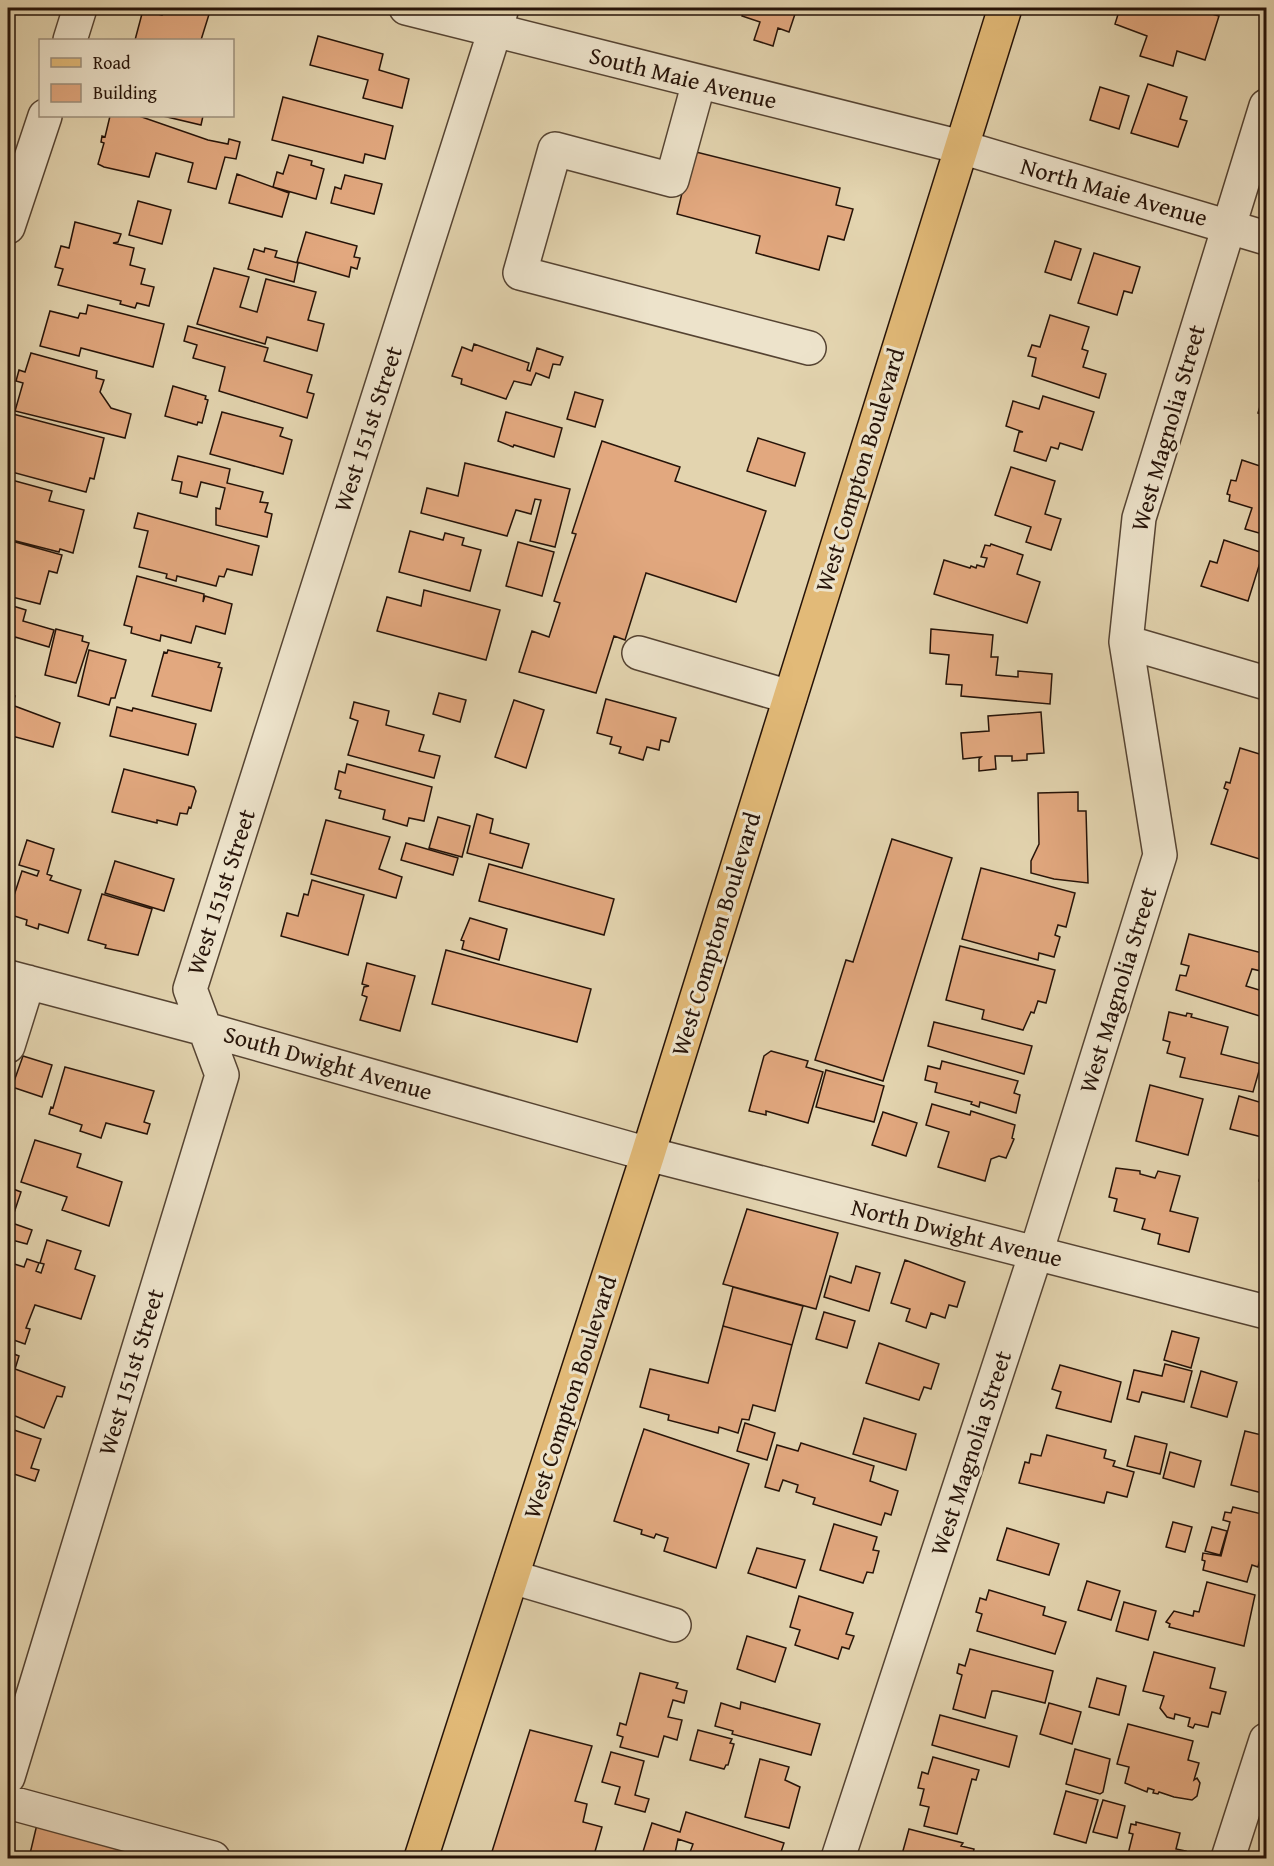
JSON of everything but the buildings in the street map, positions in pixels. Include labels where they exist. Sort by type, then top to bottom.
[{"type":"main road","name":"West Compton Boulevard","points":[[421,1858],[648,1154],[1005,8]]},
{"type":"street","points":[[69,39],[81,8]]},
{"type":"street","name":"South Maie Avenue","points":[[405,8],[498,19],[699,82],[961,147]]},
{"type":"street","name":"West 151st Street","points":[[8,1777],[222,1075],[190,990],[498,19]]},
{"type":"street","points":[[699,82],[672,180],[555,149],[520,273],[809,348]]},
{"type":"street","name":"West Magnolia Street","points":[[838,1858],[1036,1253],[1160,855],[1126,642],[1139,518],[1266,106]]},
{"type":"street","points":[[8,227],[45,117]]},
{"type":"street","name":"North Maie Avenue","points":[[961,147],[1266,238]]},
{"type":"street","points":[[1126,642],[1266,683]]},
{"type":"street","points":[[639,652],[790,697]]},
{"type":"street","points":[[8,1046],[18,980]]},
{"type":"street","name":"South Dwight Avenue","points":[[18,980],[205,1029],[648,1154]]},
{"type":"street","name":"North Dwight Avenue","points":[[648,1154],[1266,1312]]},
{"type":"street","points":[[512,1577],[674,1625]]},
{"type":"street","points":[[1228,1858],[1266,1740]]},
{"type":"street","points":[[8,1802],[213,1858]]}]
